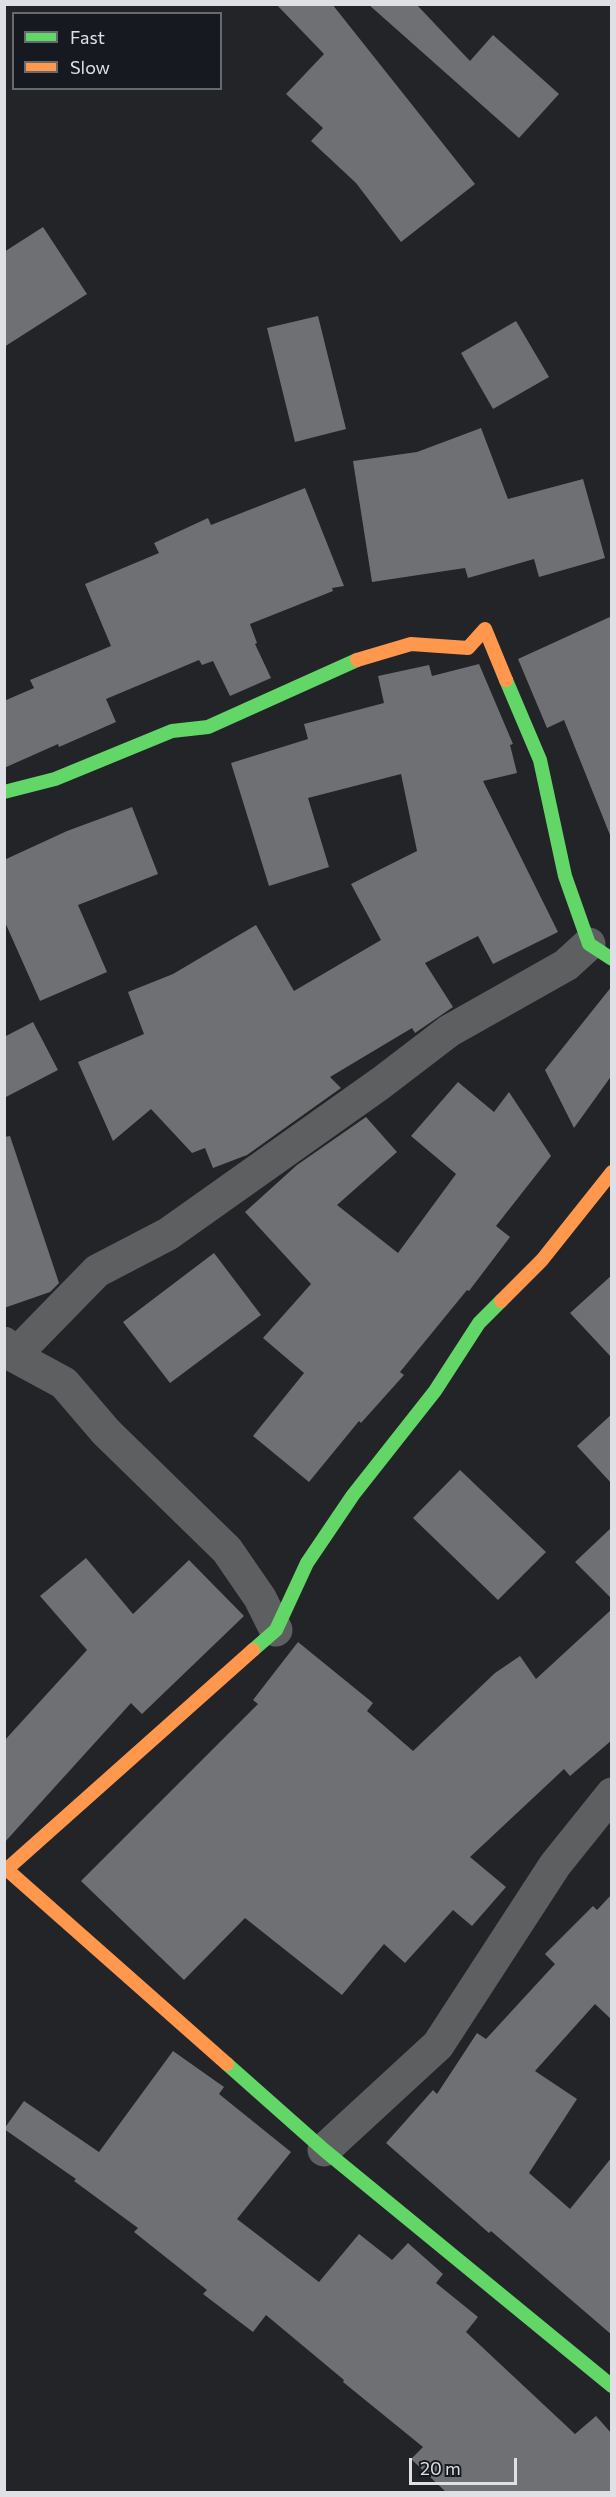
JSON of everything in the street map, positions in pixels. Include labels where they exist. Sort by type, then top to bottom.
[{"type":"street","points":[[4,792],[55,779],[172,730],[207,727],[364,656],[411,644],[468,648],[485,629],[540,760],[565,876],[600,952],[566,965],[449,1031],[381,1083],[168,1234],[97,1270],[9,1349],[64,1383],[106,1432],[227,1550],[260,1598],[276,1630]]},
{"type":"street","points":[[612,1172],[542,1260],[480,1323],[435,1390],[353,1495],[307,1563],[276,1630],[6,1868],[324,2150],[612,2386]]},
{"type":"street","points":[[324,2150],[438,2045],[555,1865],[612,1794]]},
{"type":"building","points":[[276,4],[332,4],[475,184],[401,242],[356,183],[311,141],[323,128],[286,94],[324,54]]},
{"type":"building","points":[[368,4],[416,4],[470,61],[493,35],[559,94],[519,138]]},
{"type":"building","points":[[43,227],[87,294],[4,347],[4,252]]},
{"type":"building","points":[[318,316],[346,429],[295,442],[267,328]]},
{"type":"building","points":[[516,321],[549,377],[493,409],[461,353]]},
{"type":"building","points":[[481,428],[508,499],[583,479],[605,558],[539,577],[534,559],[468,578],[465,568],[372,582],[353,461],[417,452]]},
{"type":"building","points":[[305,488],[344,586],[332,588],[333,591],[250,624],[257,643],[255,644],[271,678],[230,696],[213,661],[202,665],[199,660],[106,699],[116,722],[4,768],[4,701],[34,688],[30,680],[111,646],[85,584],[159,553],[154,543],[208,518],[211,525]]},
{"type":"building","points":[[612,616],[612,834],[610,835],[564,720],[547,728],[518,659]]},
{"type":"building","points":[[479,664],[513,744],[510,745],[517,773],[483,781],[558,932],[493,964],[478,936],[425,963],[453,1007],[415,1033],[412,1028],[330,1077],[341,1088],[247,1155],[213,1168],[205,1148],[192,1153],[151,1109],[113,1141],[78,1062],[144,1034],[128,992],[173,974],[256,925],[294,991],[381,940],[351,884],[417,851],[401,774],[308,798],[329,867],[269,886],[231,763],[308,739],[304,724],[384,703],[378,676],[429,665],[432,676]]},
{"type":"building","points":[[132,807],[158,874],[78,905],[107,972],[40,1001],[4,920],[4,860],[67,831]]},
{"type":"building","points":[[612,986],[612,1075],[574,1128],[545,1070]]},
{"type":"building","points":[[33,1022],[58,1070],[4,1098],[4,1037]]},
{"type":"building","points":[[458,1082],[494,1112],[509,1092],[551,1156],[496,1226],[510,1237],[469,1291],[467,1290],[400,1372],[404,1375],[361,1423],[359,1421],[309,1482],[253,1436],[304,1373],[263,1338],[311,1284],[245,1212],[297,1165],[366,1117],[397,1152],[337,1205],[398,1253],[456,1174],[411,1136]]},
{"type":"building","points":[[10,1136],[59,1283],[50,1292],[4,1308],[4,1137]]},
{"type":"building","points":[[214,1253],[261,1315],[170,1383],[123,1322]]},
{"type":"building","points":[[612,1275],[612,1358],[570,1313]]},
{"type":"building","points":[[612,1414],[612,1484],[577,1446]]},
{"type":"building","points":[[460,1470],[546,1552],[498,1600],[413,1518]]},
{"type":"building","points":[[612,1527],[612,1599],[575,1562]]},
{"type":"building","points":[[86,1558],[133,1614],[189,1560],[244,1616],[142,1714],[131,1703],[4,1843],[4,1741],[87,1650],[40,1596]]},
{"type":"building","points":[[612,1609],[612,1740],[570,1776],[564,1769],[470,1857],[506,1887],[472,1926],[453,1910],[405,1963],[384,1944],[342,1995],[245,1918],[184,1980],[81,1881],[258,1704],[253,1700],[298,1642],[373,1703],[367,1711],[413,1751],[495,1673],[520,1656],[536,1679]]},
{"type":"building","points":[[612,1894],[612,2020],[595,2004],[535,2071],[577,2099],[529,2173],[570,2209],[612,2157],[612,2335],[491,2231],[489,2233],[386,2143],[433,2090],[437,2094],[477,2033],[486,2039],[555,1964],[545,1954],[593,1906],[597,1910]]},
{"type":"building","points":[[173,2051],[224,2087],[219,2094],[291,2152],[237,2219],[319,2282],[359,2234],[392,2260],[408,2243],[443,2274],[436,2283],[478,2317],[466,2332],[575,2434],[596,2416],[612,2434],[612,2493],[447,2493],[411,2459],[423,2447],[266,2315],[253,2332],[203,2294],[207,2290],[134,2232],[138,2228],[74,2181],[76,2179],[4,2129],[24,2101],[99,2152]]},
{"type":"traffic: fast","points":[[4,792],[55,779],[172,731],[208,727],[357,660]]},
{"type":"traffic: fast","points":[[506,680],[540,760],[565,876],[589,944],[612,959]]},
{"type":"traffic: fast","points":[[253,1650],[276,1630],[307,1563],[353,1495],[435,1391],[479,1323],[501,1301]]},
{"type":"traffic: fast","points":[[227,2064],[324,2150],[612,2386]]},
{"type":"traffic: slow","points":[[357,660],[411,644],[468,648],[485,629],[506,680]]},
{"type":"traffic: slow","points":[[501,1301],[542,1260],[612,1172]]},
{"type":"traffic: slow","points":[[7,1869],[253,1650]]},
{"type":"traffic: slow","points":[[4,1867],[227,2064]]}]
